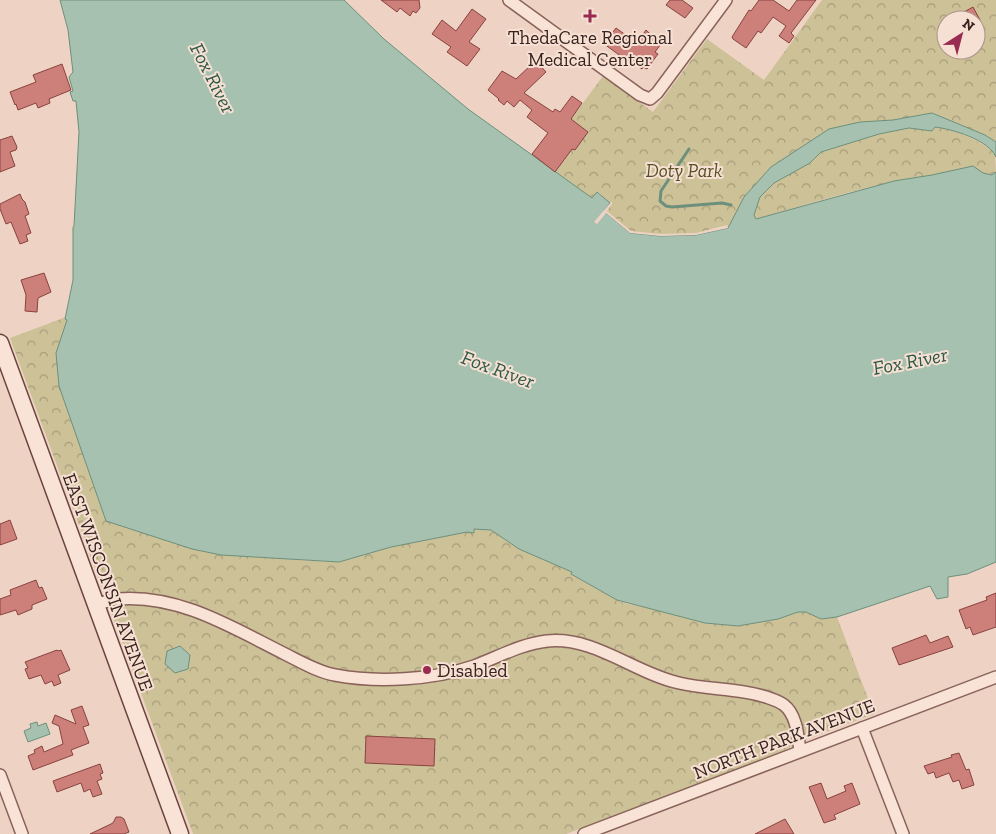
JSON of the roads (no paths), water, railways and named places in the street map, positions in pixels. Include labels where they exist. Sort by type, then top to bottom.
[{"type":"main road","name":"EAST WISCONSIN AVENUE","points":[[1,351],[180,834]]},
{"type":"street","points":[[509,0],[640,95],[650,99],[658,93],[726,0]]},
{"type":"street","points":[[96,605],[114,599],[129,599],[161,602],[185,608],[228,624],[294,658],[333,675],[360,678],[410,678],[447,673],[473,666],[529,645],[547,641],[578,643],[595,648],[661,678],[680,683],[742,690],[782,703],[793,716],[800,752]]},
{"type":"street","name":"NORTH PARK AVENUE","points":[[584,834],[996,677]]},
{"type":"street","points":[[862,728],[903,834]]},
{"type":"street","points":[[0,774],[22,834]]},
{"type":"water","name":"Fox River","points":[[60,0],[344,0],[384,39],[468,109],[592,198],[597,192],[610,203],[604,211],[630,233],[660,236],[696,235],[728,228],[744,197],[771,167],[829,129],[860,122],[893,120],[932,113],[985,135],[996,142],[996,157],[986,145],[969,136],[935,127],[932,131],[909,128],[879,134],[821,152],[810,163],[774,183],[760,197],[754,215],[756,219],[894,181],[973,166],[983,173],[992,175],[996,172],[996,562],[967,574],[948,577],[948,597],[937,599],[930,586],[837,617],[821,619],[806,612],[798,612],[778,619],[738,626],[705,623],[617,600],[571,574],[572,572],[519,549],[491,530],[474,529],[474,533],[467,532],[391,547],[339,562],[221,555],[192,549],[106,521],[59,386],[56,353],[67,320],[65,319],[73,280],[73,227],[79,132],[76,101],[73,101],[70,92],[73,91],[69,77],[73,72],[68,30]]},
{"type":"water","points":[[180,646],[190,655],[188,669],[175,673],[165,664],[167,651]]},
{"type":"water","points":[[37,722],[38,726],[46,723],[50,734],[28,742],[24,731],[31,728],[30,724]]},
{"type":"waterway","points":[[689,149],[661,191],[660,201],[666,206],[672,207],[722,203],[731,205]]},
{"type":"place","name":"ThedaCare Regional Medical Center","points":[[590,16]]},
{"type":"place","name":"Disabled","points":[[427,670]]},
{"type":"park label","name":"Doty Park","points":[[684,170]]}]
